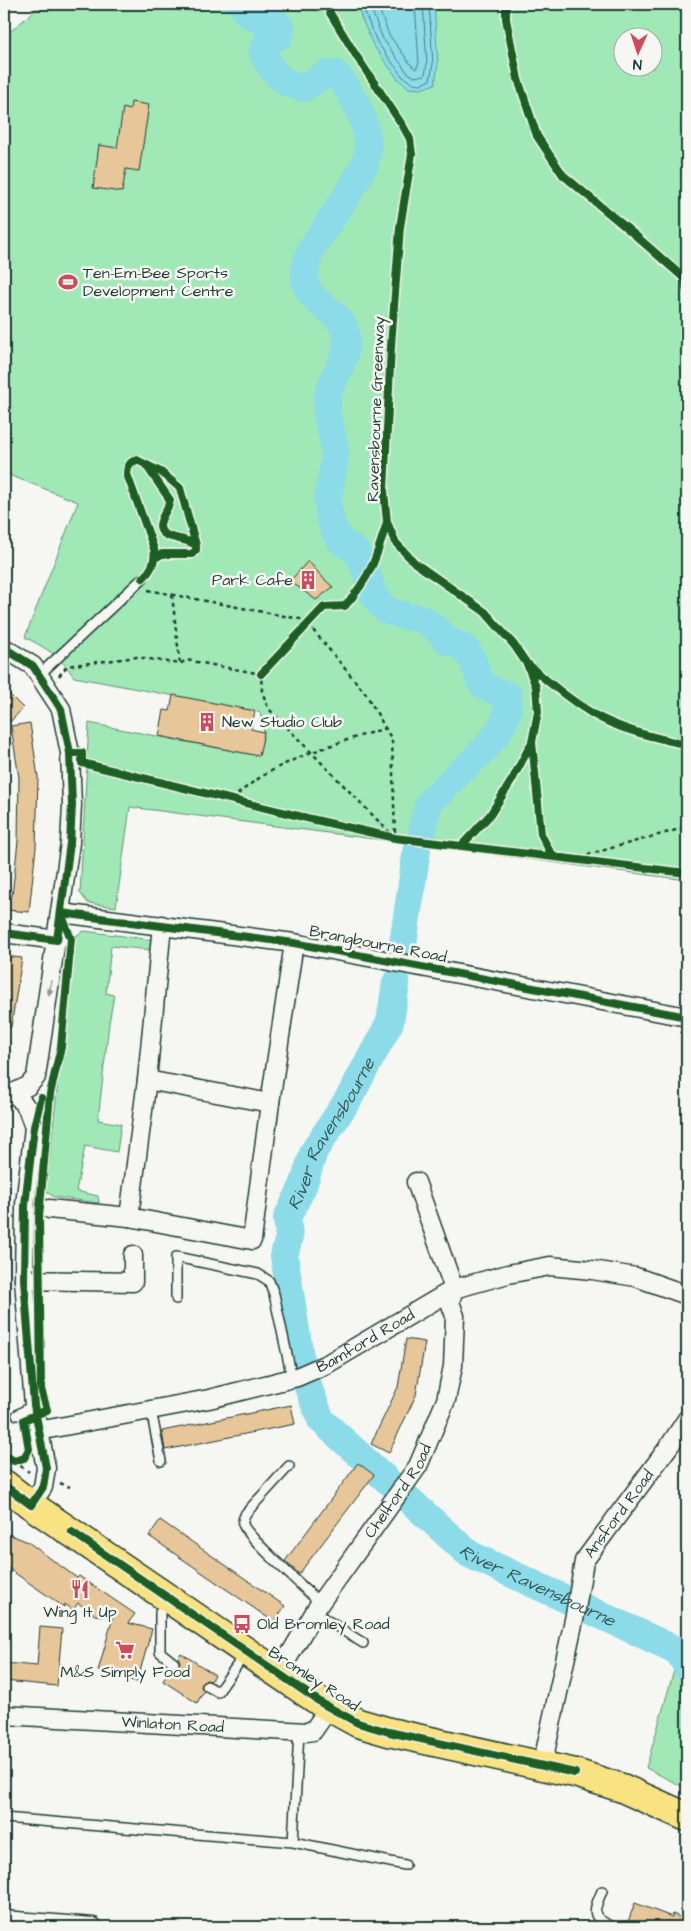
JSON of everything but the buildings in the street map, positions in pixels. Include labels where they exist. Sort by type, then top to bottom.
[{"type":"main road","name":"Bromley Road","points":[[4,1484],[329,1708],[358,1723],[389,1732],[575,1774],[622,1788],[687,1799]]},
{"type":"street","points":[[4,648],[33,666],[60,709],[70,753],[72,805],[70,843],[61,913],[36,1076],[28,1086],[10,1095],[27,1108],[34,1127],[25,1205],[24,1280],[34,1405],[46,1468],[43,1487],[32,1505]]},
{"type":"street","name":"Brangbourne Road","points":[[61,913],[294,943],[687,1018]]},
{"type":"street","points":[[129,1217],[147,1080],[162,925]]},
{"type":"street","points":[[4,933],[57,940]]},
{"type":"street","points":[[49,1209],[129,1217],[252,1240],[294,943]]},
{"type":"street","points":[[147,1080],[270,1103]]},
{"type":"street","name":"Chelford Road","points":[[279,1673],[317,1607],[418,1466],[446,1400],[453,1366],[455,1316],[450,1302],[454,1289],[416,1182]]},
{"type":"street","points":[[24,1280],[133,1282],[133,1255]]},
{"type":"street","name":"Bamford Road","points":[[38,1432],[208,1399],[294,1378],[327,1364],[454,1289],[508,1274],[550,1266],[592,1270],[636,1277],[687,1295]]},
{"type":"street","name":"Ansford Road","points":[[542,1766],[575,1615],[584,1561],[670,1445],[687,1418]]},
{"type":"street","name":"Winlaton Road","points":[[4,1715],[299,1732],[313,1731],[329,1708]]},
{"type":"street","points":[[4,1920],[93,1927]]},
{"type":"lane","points":[[44,682],[143,578]]},
{"type":"lane","points":[[176,1299],[176,1257],[258,1274],[270,1281],[294,1378]]},
{"type":"lane","points":[[17,1416],[34,1405]]},
{"type":"lane","points":[[151,1410],[161,1461]]},
{"type":"lane","points":[[289,1466],[246,1513],[243,1525],[256,1542],[317,1607],[363,1644]]},
{"type":"lane","points":[[168,1597],[160,1612],[160,1652],[174,1663]]},
{"type":"lane","points":[[208,1686],[218,1692],[247,1652]]},
{"type":"lane","points":[[293,1842],[299,1732]]},
{"type":"lane","points":[[4,1818],[293,1842],[405,1866]]},
{"type":"lane","points":[[602,1891],[594,1910],[596,1918],[600,1922],[613,1927]]},
{"type":"path","points":[[143,578],[148,590],[309,623],[366,694],[392,740],[400,838]]},
{"type":"path","points":[[172,594],[180,664]]},
{"type":"path","points":[[302,631],[317,614]]},
{"type":"path","points":[[44,682],[67,666],[137,657],[180,664],[186,660],[263,671],[262,691],[268,708],[400,838]]},
{"type":"path","points":[[232,800],[243,789],[276,769],[312,753],[386,728]]},
{"type":"path","points":[[223,797],[241,802]]},
{"type":"path","points":[[568,859],[687,827]]},
{"type":"path","points":[[377,834],[400,838]]},
{"type":"path","points":[[568,859],[592,862]]},
{"type":"green space","points":[[42,4],[687,4],[687,880],[130,807],[116,907],[88,903],[80,893],[89,723],[259,756],[264,732],[260,712],[74,677],[64,664],[52,654],[25,637],[78,502],[4,473],[4,37]]},
{"type":"green space","points":[[84,931],[154,940],[152,950],[111,946],[106,993],[114,995],[98,1120],[121,1124],[117,1152],[85,1146],[76,1191],[98,1196],[99,1203],[54,1197],[46,1191],[73,943],[77,935]]},
{"type":"green space","points":[[681,1646],[687,1648],[687,1789],[646,1768]]},
{"type":"water","points":[[358,4],[434,4],[438,64],[435,84],[421,89],[409,88],[398,79],[373,45],[361,17]]},
{"type":"waterway","name":"River Ravensbourne","points":[[241,4],[250,15],[258,19],[273,20],[281,28],[279,36],[267,42],[263,52],[273,71],[283,80],[303,88],[326,74],[336,74],[342,80],[358,108],[367,136],[367,156],[360,174],[313,245],[305,272],[306,284],[310,293],[337,318],[343,325],[346,335],[345,353],[329,391],[326,406],[335,447],[328,502],[328,510],[334,529],[341,540],[353,549],[361,559],[379,604],[390,612],[425,621],[440,632],[447,641],[458,644],[466,650],[472,659],[479,680],[490,689],[508,696],[503,724],[486,748],[431,800],[425,815],[422,834]]},
{"type":"waterway","name":"River Ravensbourne","points":[[403,944],[417,849]]},
{"type":"waterway","name":"River Ravensbourne","points":[[305,1376],[300,1356],[284,1255],[289,1238],[287,1218],[303,1186],[314,1151],[349,1098],[390,1022],[396,983]]},
{"type":"waterway","name":"River Ravensbourne","points":[[308,1387],[321,1420],[388,1481]]},
{"type":"waterway","name":"River Ravensbourne","points":[[396,1488],[469,1554],[678,1651],[687,1667]]},
{"type":"cycle path","name":"Ravensbourne Greenway","points":[[327,4],[330,13],[357,57],[403,126],[410,139],[412,154],[400,227],[391,346],[384,491],[387,522],[396,543],[415,563],[485,612],[514,645],[527,664],[536,687],[538,712],[532,742],[512,780],[490,815],[462,845]]},
{"type":"cycle path","points":[[506,4],[506,19],[518,79],[537,136],[563,175],[685,279],[687,293]]},
{"type":"cycle path","points":[[143,578],[153,565],[154,549],[127,474],[129,465],[137,460],[161,472],[180,488],[196,545],[196,550],[192,554],[162,554],[155,558]]},
{"type":"cycle path","points":[[146,465],[170,500],[160,523],[161,531],[164,534],[192,542],[196,545]]},
{"type":"cycle path","points":[[261,674],[324,607],[345,606],[372,567],[387,522]]},
{"type":"cycle path","points":[[4,648],[33,666],[61,709],[70,753],[72,805],[70,843],[57,940],[4,933]]},
{"type":"cycle path","points":[[529,665],[584,709],[604,720],[639,733],[687,745]]},
{"type":"cycle path","points":[[532,742],[541,834],[555,857]]},
{"type":"cycle path","points":[[70,753],[82,753],[82,763],[395,838],[687,873]]},
{"type":"cycle path","points":[[61,913],[294,943],[687,1017]]},
{"type":"cycle path","points":[[4,1455],[14,1461],[24,1458],[29,1449],[24,1420],[47,1410],[41,1389],[39,1217],[50,1094],[61,1047],[71,939],[61,913]]},
{"type":"cycle path","points":[[4,1485],[31,1505],[43,1487],[46,1468],[34,1405],[24,1280],[25,1205],[34,1127],[41,1098]]},
{"type":"cycle path","points":[[72,1532],[323,1704],[358,1723],[389,1732],[575,1773]]},
{"type":"place","name":"Ten-Em-Bee Sports Development Centre","points":[[68,282]]},
{"type":"place","name":"Park Cafe","points":[[308,580]]},
{"type":"place","name":"New Studio Club","points":[[207,722]]},
{"type":"place","name":"Wing It Up","points":[[80,1589]]},
{"type":"place","name":"Old Bromley Road","points":[[242,1624]]},
{"type":"place","name":"M&S Simply Food","points":[[125,1650]]}]
